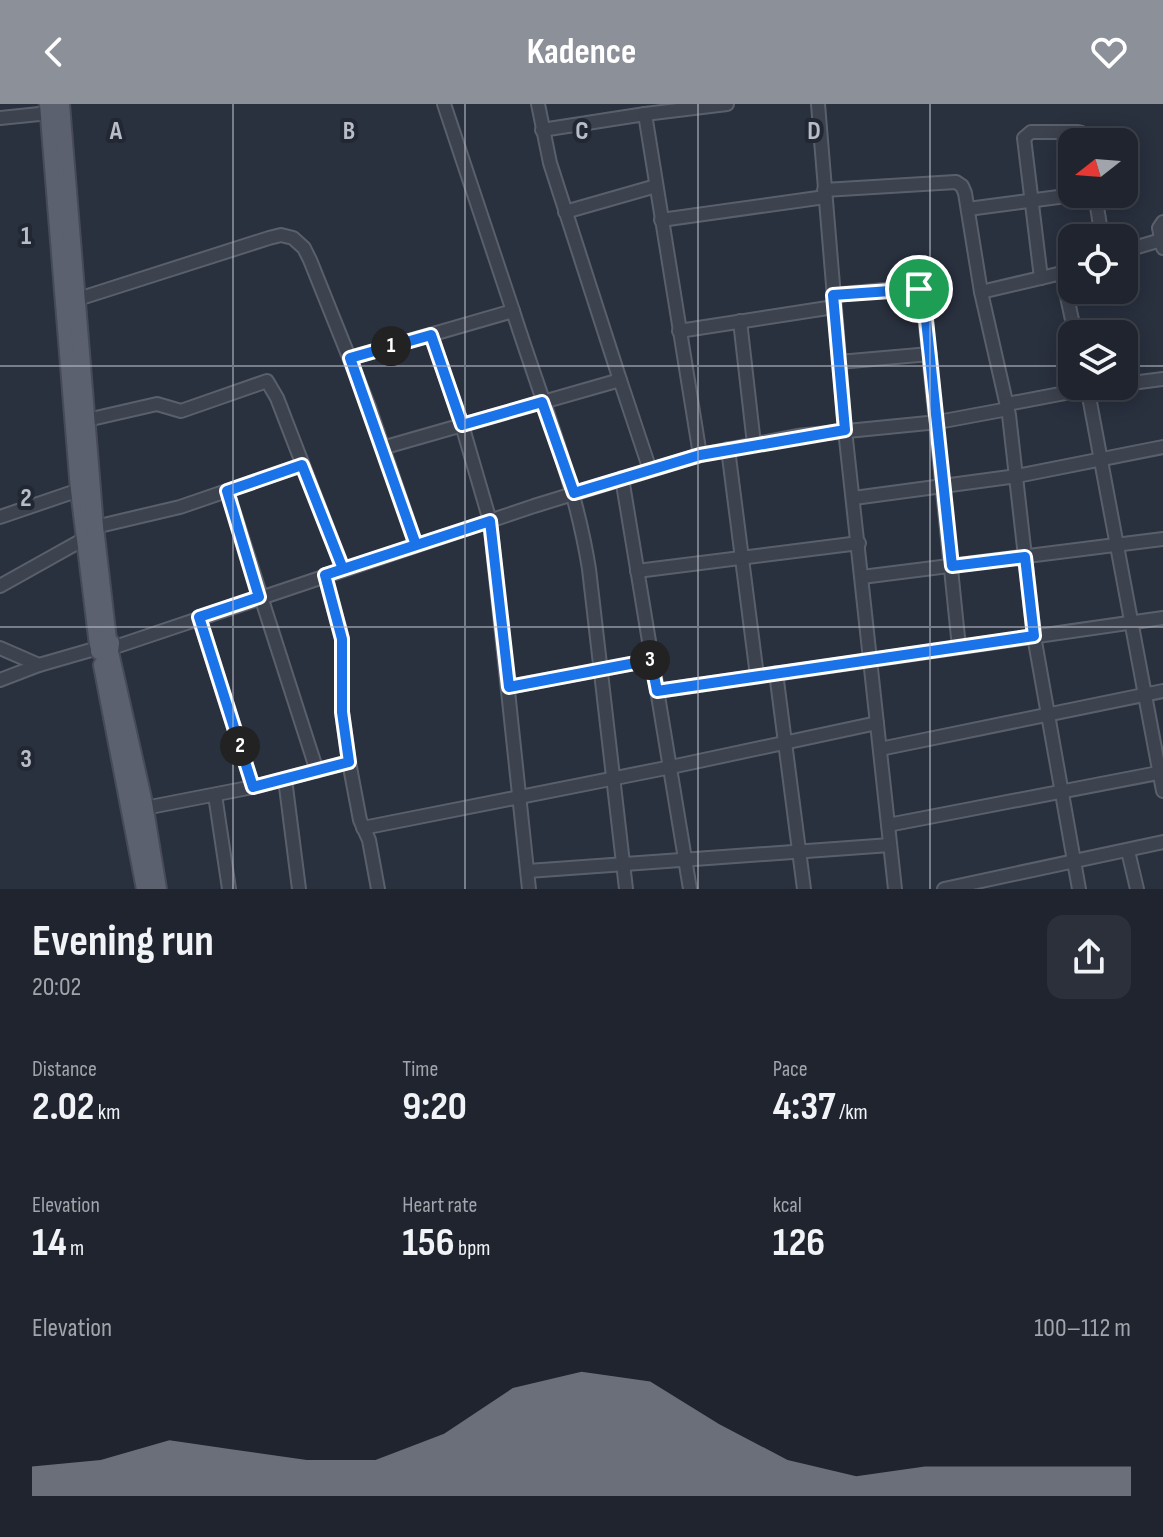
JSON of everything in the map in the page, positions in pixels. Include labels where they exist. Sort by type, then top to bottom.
[{"type":"main road","points":[[53,107],[87,420],[89,533]]},
{"type":"main road","points":[[53,107],[79,490],[89,533],[104,647],[145,889]]},
{"type":"main road","points":[[104,647],[145,808],[158,889]]},
{"type":"street","points":[[444,104],[574,493],[587,552],[626,889]]},
{"type":"street","points":[[538,104],[542,130],[565,212],[650,470]]},
{"type":"street","points":[[542,130],[727,104]]},
{"type":"street","points":[[818,104],[845,430],[895,889]]},
{"type":"street","points":[[0,118],[53,107]]},
{"type":"street","points":[[645,114],[700,455]]},
{"type":"street","points":[[1041,278],[1024,138],[1031,132],[1058,132]]},
{"type":"street","points":[[661,220],[824,193],[956,182],[962,186],[981,292],[1007,406],[1034,636],[1079,889]]},
{"type":"street","points":[[565,212],[656,186]]},
{"type":"street","points":[[968,209],[1058,198]]},
{"type":"street","points":[[1138,248],[1162,244],[1159,228],[1163,222]]},
{"type":"street","points":[[75,300],[269,238],[287,236],[297,241],[304,248],[350,358],[416,545]]},
{"type":"street","points":[[981,292],[1058,273]]},
{"type":"street","points":[[679,331],[834,301],[919,289],[924,301],[938,422],[959,647]]},
{"type":"street","points":[[350,358],[513,311]]},
{"type":"street","points":[[740,321],[754,444]]},
{"type":"street","points":[[431,335],[490,521],[529,889]]},
{"type":"street","points":[[839,362],[930,354]]},
{"type":"street","points":[[1138,382],[1163,379]]},
{"type":"street","points":[[382,448],[620,380]]},
{"type":"street","points":[[87,420],[157,404],[181,411],[267,381],[277,398],[343,569]]},
{"type":"street","points":[[0,680],[700,455],[845,430],[938,422],[1058,394]]},
{"type":"street","points":[[1089,400],[1163,791]]},
{"type":"street","points":[[854,498],[1017,476],[1163,447]]},
{"type":"street","points":[[728,449],[757,676]]},
{"type":"street","points":[[0,586],[89,533],[170,510],[302,465]]},
{"type":"street","points":[[622,478],[690,889]]},
{"type":"street","points":[[0,517],[79,490]]},
{"type":"street","points":[[227,491],[317,771]]},
{"type":"street","points":[[862,577],[1163,539]]},
{"type":"street","points":[[637,571],[859,543]]},
{"type":"street","points":[[325,575],[342,639],[342,712],[349,762],[378,889]]},
{"type":"street","points":[[199,617],[253,787]]},
{"type":"street","points":[[657,691],[1163,618]]},
{"type":"street","points":[[0,648],[39,665]]},
{"type":"street","points":[[509,687],[651,660]]},
{"type":"street","points":[[776,673],[804,889]]},
{"type":"street","points":[[880,749],[1163,691]]},
{"type":"street","points":[[363,828],[877,723]]},
{"type":"street","points":[[145,808],[253,787],[349,762]]},
{"type":"street","points":[[888,825],[1161,773]]},
{"type":"street","points":[[285,779],[299,889]]},
{"type":"street","points":[[215,795],[229,889]]},
{"type":"street","points":[[944,889],[1163,842]]},
{"type":"street","points":[[528,871],[890,845]]},
{"type":"street","points":[[1128,851],[1137,889]]},
{"type":"route","points":[[919,289],[924,301],[952,566],[1025,557],[1034,636],[657,691],[651,660],[509,687],[490,521],[325,575],[342,639],[342,712],[349,762],[253,787],[199,617],[259,597],[227,491],[302,465],[343,569],[416,545],[350,358],[431,335],[462,425],[542,402],[574,493],[700,455],[845,430],[833,295],[919,289]]}]
